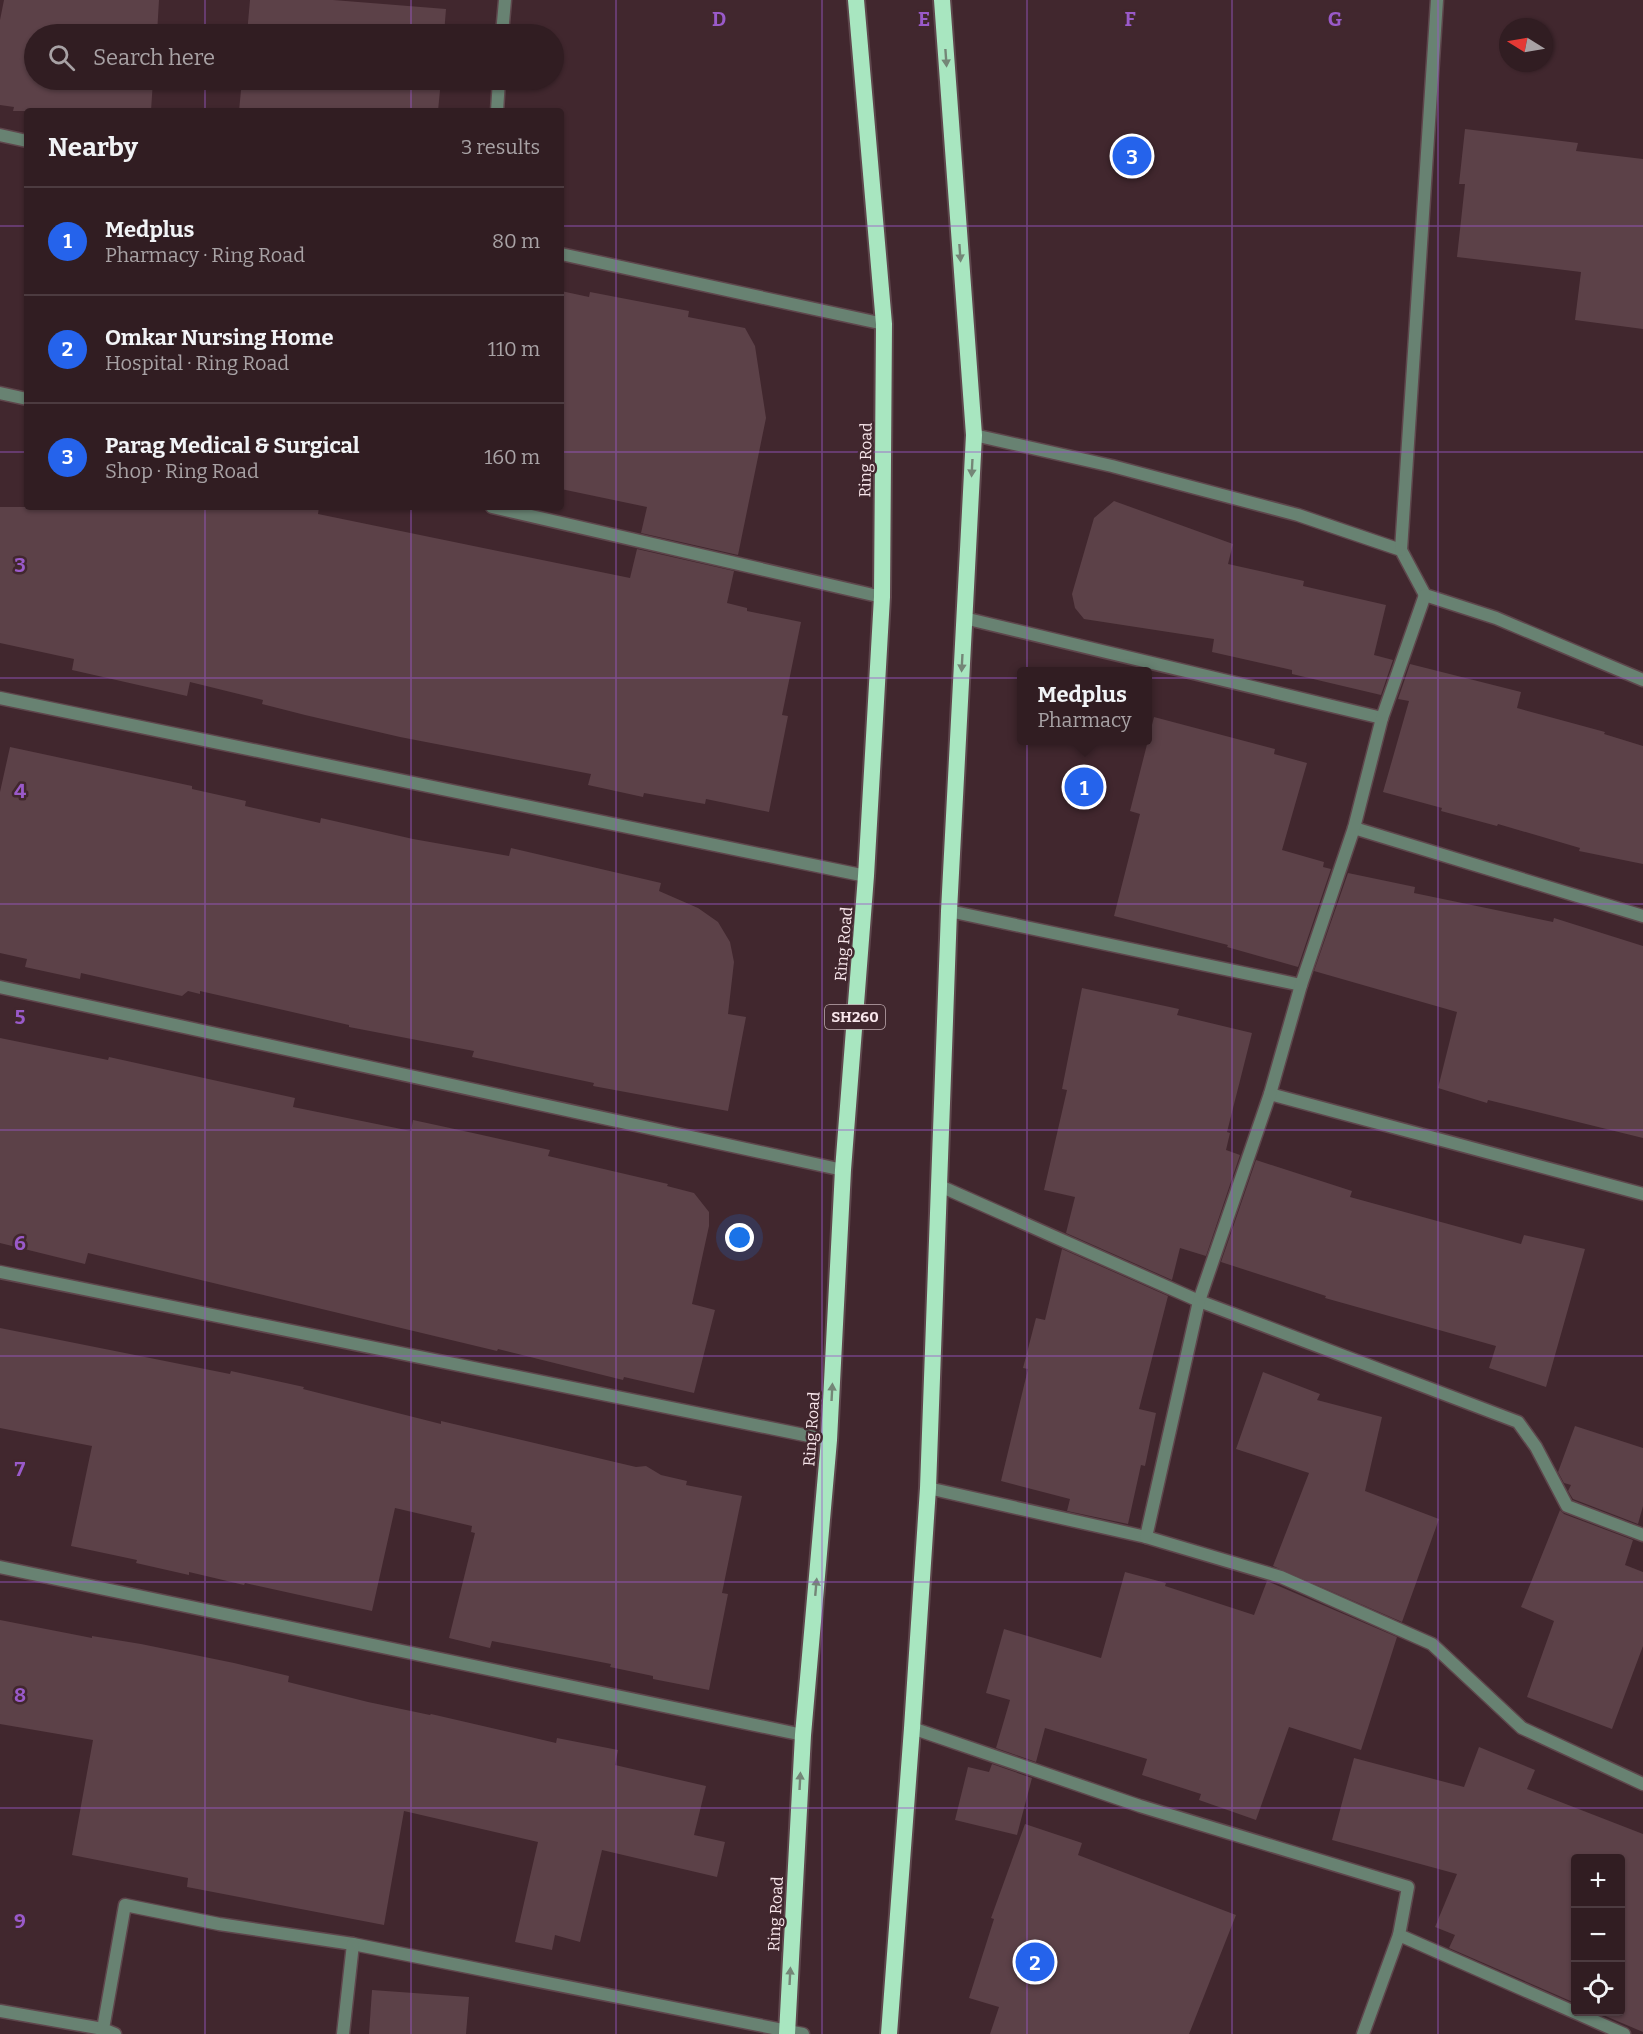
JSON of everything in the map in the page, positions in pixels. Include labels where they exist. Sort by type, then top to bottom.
[{"type":"highway","name":"Ring Road","points":[[793,2033],[803,1735],[829,1440],[843,1170],[866,876],[882,597],[884,324],[856,0]]},
{"type":"highway","points":[[889,2034],[928,1488],[949,911],[974,435],[942,0]]},
{"type":"street","points":[[503,24],[505,0]]},
{"type":"street","points":[[1437,0],[1401,550],[1425,595],[1496,618],[1643,680]]},
{"type":"street","points":[[497,108],[498,90]]},
{"type":"street","points":[[0,135],[24,140]]},
{"type":"street","points":[[564,255],[884,324]]},
{"type":"street","points":[[0,393],[24,398]]},
{"type":"street","points":[[974,435],[1112,466],[1298,515],[1401,550]]},
{"type":"street","points":[[505,510],[882,597]]},
{"type":"street","points":[[1146,1537],[1199,1301],[1270,1094],[1301,985],[1354,828],[1382,718],[1425,595]]},
{"type":"street","points":[[964,618],[1382,718]]},
{"type":"street","points":[[0,698],[866,876]]},
{"type":"street","points":[[1354,828],[1643,916]]},
{"type":"street","points":[[949,911],[1301,985]]},
{"type":"street","points":[[0,987],[843,1170]]},
{"type":"street","points":[[1270,1094],[1643,1194]]},
{"type":"street","points":[[940,1186],[1199,1301],[1518,1422],[1536,1447],[1567,1506],[1643,1535]]},
{"type":"street","points":[[0,1272],[829,1440]]},
{"type":"street","points":[[928,1488],[1146,1537],[1281,1577],[1432,1644],[1522,1728],[1643,1784]]},
{"type":"street","points":[[0,1567],[803,1735]]},
{"type":"street","points":[[912,1728],[1140,1806],[1408,1887],[1399,1935],[1363,2034]]},
{"type":"street","points":[[0,2011],[107,2032],[125,1905],[219,1924],[353,1944],[793,2033]]},
{"type":"street","points":[[1399,1935],[1624,2034]]},
{"type":"street","points":[[343,2034],[353,1944]]},
{"type":"building","points":[[4,0],[159,0],[158,24],[24,24],[24,90],[152,90],[151,108],[24,108],[24,111],[13,111],[14,107],[0,105],[0,20]]},
{"type":"building","points":[[250,0],[333,0],[446,9],[445,24],[248,24]]},
{"type":"building","points":[[241,90],[440,90],[438,108],[239,108]]},
{"type":"building","points":[[1465,129],[1578,143],[1576,151],[1643,159],[1643,329],[1575,320],[1581,272],[1457,257],[1465,184],[1459,184]]},
{"type":"building","points":[[564,292],[589,297],[590,292],[689,311],[688,317],[745,328],[755,346],[766,418],[738,555],[641,533],[647,507],[564,490]]},
{"type":"building","points":[[1114,501],[1233,544],[1228,564],[1304,581],[1303,586],[1386,605],[1374,655],[1393,660],[1381,695],[1292,674],[1292,670],[1212,652],[1214,639],[1084,619],[1075,608],[1072,594],[1094,518]]},
{"type":"building","points":[[0,507],[24,507],[24,510],[319,510],[318,514],[630,578],[637,549],[734,571],[727,603],[747,608],[747,611],[801,622],[782,715],[788,716],[769,812],[706,799],[705,804],[644,793],[643,797],[588,785],[591,774],[400,737],[262,704],[263,700],[190,682],[187,696],[72,670],[74,659],[0,643]]},
{"type":"building","points":[[1410,664],[1521,692],[1517,708],[1605,732],[1604,734],[1643,746],[1643,864],[1579,851],[1580,848],[1498,824],[1497,826],[1441,811],[1442,808],[1383,792],[1409,701],[1398,699]]},
{"type":"building","points":[[1154,717],[1275,749],[1274,754],[1307,763],[1282,850],[1324,862],[1323,867],[1331,869],[1298,967],[1227,947],[1228,945],[1114,916],[1140,814],[1130,811],[1147,745],[1152,745]]},
{"type":"building","points":[[10,747],[192,786],[192,789],[246,801],[245,806],[320,823],[321,818],[413,839],[509,856],[511,848],[661,883],[659,891],[698,908],[718,922],[730,942],[734,962],[728,1014],[746,1017],[728,1111],[593,1086],[594,1083],[472,1057],[474,1051],[349,1027],[349,1025],[200,991],[200,994],[188,991],[182,996],[81,973],[80,979],[25,967],[27,959],[0,953],[0,792]]},
{"type":"building","points":[[1348,873],[1415,887],[1414,893],[1553,922],[1554,918],[1643,946],[1643,1138],[1488,1100],[1487,1103],[1438,1088],[1457,1012],[1314,971]]},
{"type":"building","points":[[1082,988],[1179,1009],[1177,1015],[1252,1033],[1227,1132],[1230,1133],[1226,1150],[1240,1155],[1206,1256],[1180,1248],[1172,1280],[1066,1233],[1075,1197],[1044,1190],[1067,1090],[1062,1089]]},
{"type":"building","points":[[0,1038],[108,1060],[109,1057],[295,1098],[293,1107],[411,1131],[413,1120],[550,1150],[548,1156],[668,1184],[667,1186],[694,1193],[709,1212],[709,1226],[692,1304],[715,1310],[694,1393],[624,1377],[623,1380],[498,1349],[497,1351],[88,1253],[85,1264],[0,1243]]},
{"type":"building","points":[[1256,1160],[1352,1191],[1350,1197],[1521,1244],[1524,1235],[1585,1249],[1546,1387],[1489,1368],[1496,1346],[1325,1298],[1326,1296],[1221,1262]]},
{"type":"building","points":[[1062,1249],[1168,1296],[1139,1409],[1156,1413],[1145,1466],[1141,1465],[1128,1524],[1067,1511],[1070,1499],[1001,1481],[1028,1369],[1023,1368],[1036,1318],[1045,1320]]},
{"type":"building","points":[[0,1328],[304,1387],[303,1389],[441,1424],[441,1421],[636,1467],[646,1466],[661,1475],[687,1481],[686,1485],[742,1496],[722,1593],[728,1594],[709,1690],[653,1679],[653,1676],[610,1667],[611,1664],[492,1641],[490,1648],[449,1638],[475,1533],[471,1532],[472,1526],[395,1508],[372,1611],[189,1572],[189,1575],[136,1563],[137,1560],[71,1546],[92,1446],[0,1428]]},
{"type":"building","points":[[1263,1372],[1320,1394],[1317,1400],[1382,1417],[1365,1491],[1439,1519],[1402,1622],[1273,1566],[1309,1473],[1236,1449]]},
{"type":"building","points":[[1575,1426],[1643,1448],[1643,1506],[1638,1524],[1573,1499],[1568,1491],[1571,1485],[1564,1483],[1558,1472]]},
{"type":"building","points":[[1560,1510],[1564,1514],[1633,1540],[1625,1565],[1643,1572],[1643,1646],[1612,1729],[1527,1697],[1554,1621],[1521,1607]]},
{"type":"building","points":[[1125,1572],[1166,1583],[1165,1586],[1254,1615],[1267,1581],[1397,1637],[1361,1750],[1289,1727],[1256,1820],[1199,1800],[1201,1794],[1142,1775],[1147,1759],[1045,1728],[1036,1762],[996,1748],[1010,1700],[986,1693],[1004,1629],[1101,1658]]},
{"type":"building","points":[[0,1620],[92,1638],[92,1636],[141,1644],[234,1663],[289,1676],[288,1682],[368,1702],[556,1743],[557,1738],[618,1750],[615,1765],[706,1786],[694,1835],[725,1842],[717,1877],[602,1850],[580,1942],[555,1935],[552,1950],[515,1942],[538,1842],[404,1811],[384,1925],[187,1887],[188,1878],[72,1855],[93,1740],[0,1724]]},
{"type":"building","points":[[1479,1747],[1535,1770],[1527,1789],[1643,1834],[1643,2032],[1605,2016],[1625,2016],[1625,1854],[1571,1854],[1571,2001],[1449,1948],[1455,1935],[1435,1927],[1457,1874],[1332,1840],[1354,1758],[1464,1787]]},
{"type":"building","points":[[992,1764],[1032,1778],[1017,1835],[955,1820],[968,1767],[989,1772]]},
{"type":"building","points":[[1025,1824],[1082,1843],[1078,1855],[1236,1915],[1189,2034],[990,2034],[999,2007],[969,1998],[994,1919],[991,1918]]},
{"type":"building","points":[[372,1990],[469,1997],[466,2034],[369,2034]]},
{"type":"place","name":"Parag Medical & Surgical","points":[[1132,156]]},
{"type":"place","name":"Medplus","points":[[1084,787]]},
{"type":"place","name":"Omkar Nursing Home","points":[[1035,1962]]}]
